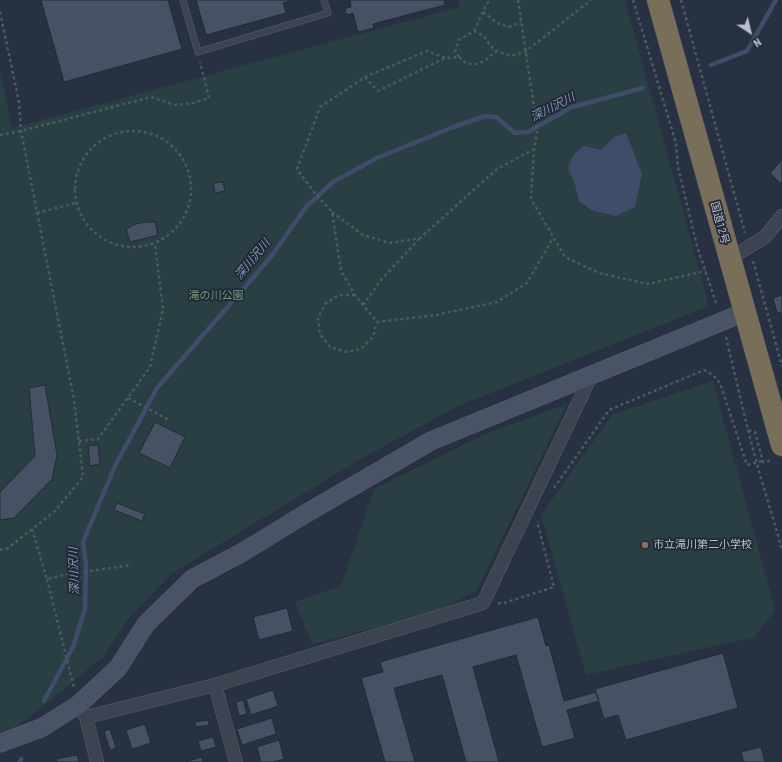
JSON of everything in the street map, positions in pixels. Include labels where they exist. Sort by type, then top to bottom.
[{"type":"highway","name":"国道12号","points":[[658,0],[782,445]]},
{"type":"street","points":[[729,259],[765,237],[782,216]]},
{"type":"street","points":[[0,743],[41,728],[79,704],[118,668],[146,624],[192,580],[243,552],[305,514],[431,441],[745,312]]},
{"type":"street","points":[[79,704],[215,685],[484,603],[590,376]]},
{"type":"street","points":[[215,685],[236,762]]},
{"type":"street","points":[[79,704],[98,762]]},
{"type":"lane","points":[[183,0],[198,52],[328,13],[324,0]]},
{"type":"path","points":[[490,0],[474,31],[459,40],[455,50],[459,57],[467,64],[477,64],[486,60],[496,51]]},
{"type":"path","points":[[518,0],[537,133],[534,149],[531,199],[565,257],[599,273],[647,284],[706,271]]},
{"type":"path","points":[[474,31],[484,36],[496,51],[511,56],[525,52],[591,0]]},
{"type":"path","points":[[633,0],[676,143],[678,167],[697,246],[723,322],[748,430],[782,549]]},
{"type":"path","points":[[681,0],[782,366]]},
{"type":"path","points":[[0,12],[19,102],[21,131],[74,400],[83,476],[55,511],[8,548],[0,550]]},
{"type":"path","points":[[483,12],[498,23],[509,27],[521,22]]},
{"type":"path","points":[[0,135],[21,131],[151,97],[175,105],[194,103],[209,98],[198,52]]},
{"type":"path","points":[[420,238],[390,242],[363,235],[332,212],[296,169],[320,107],[365,77],[427,52],[445,58]]},
{"type":"path","points":[[365,77],[378,91],[445,58],[459,57]]},
{"type":"path","points":[[123,132],[142,132],[160,137],[176,149],[186,164],[192,183],[191,202],[184,219],[171,234],[155,244],[135,248],[116,245],[98,236],[84,222],[76,203],[75,184],[80,166],[90,150],[105,138],[123,132]]},
{"type":"path","points":[[363,305],[381,280],[420,238],[497,169],[534,149]]},
{"type":"path","points":[[37,213],[76,203]]},
{"type":"path","points":[[332,212],[341,271],[355,295],[377,322]]},
{"type":"path","points":[[377,322],[436,315],[497,302],[527,283],[553,238]]},
{"type":"path","points":[[79,441],[98,439],[150,367],[163,309],[155,244]]},
{"type":"path","points":[[355,295],[339,295],[325,304],[318,318],[320,334],[330,347],[346,352],[362,349],[373,337],[377,322]]},
{"type":"path","points":[[553,490],[609,410],[704,370],[713,375],[720,383],[747,465],[762,461]]},
{"type":"path","points":[[128,398],[155,414],[169,420]]},
{"type":"path","points":[[748,430],[755,432],[759,452]]},
{"type":"path","points":[[484,603],[504,603],[554,587],[536,515]]},
{"type":"path","points":[[32,529],[47,579],[62,645],[79,704]]},
{"type":"path","points":[[47,579],[68,574],[132,565]]},
{"type":"green space","name":"滝の川公園","points":[[459,0],[625,0],[709,306],[458,406],[359,460],[171,574],[129,618],[103,657],[16,727],[0,731],[0,69],[12,128],[460,7]]},
{"type":"green space","points":[[713,381],[775,611],[754,637],[586,675],[541,515],[612,415]]},
{"type":"green space","points":[[567,404],[477,590],[440,611],[312,644],[295,602],[341,586],[374,489],[485,434]]},
{"type":"water","points":[[626,133],[642,174],[635,207],[616,216],[591,210],[579,201],[575,184],[568,168],[574,154],[584,146],[601,150],[614,137]]},
{"type":"building","points":[[41,0],[168,0],[182,49],[64,82]]},
{"type":"building","points":[[196,0],[293,0],[283,3],[286,13],[206,35]]},
{"type":"building","points":[[350,0],[444,0],[445,5],[373,24],[374,28],[358,32],[353,13],[348,15],[345,12],[346,8],[351,7]]},
{"type":"building","points":[[782,160],[782,181],[780,183],[770,173]]},
{"type":"building","points":[[223,182],[225,191],[215,193],[213,183]]},
{"type":"building","points":[[155,222],[158,235],[130,242],[126,229],[136,224]]},
{"type":"building","points":[[782,295],[782,320],[780,312],[777,313],[773,298]]},
{"type":"building","points":[[45,385],[57,455],[52,479],[14,518],[0,520],[0,492],[35,456],[29,388]]},
{"type":"building","points":[[155,422],[185,437],[170,468],[139,453]]},
{"type":"building","points":[[98,445],[100,464],[90,466],[88,446]]},
{"type":"building","points":[[117,503],[145,514],[142,521],[114,510]]},
{"type":"building","points":[[287,608],[293,631],[259,640],[253,617]]},
{"type":"building","points":[[538,617],[546,646],[549,645],[564,701],[596,692],[599,701],[567,710],[575,738],[542,747],[516,655],[473,667],[499,762],[466,762],[442,675],[394,688],[415,762],[385,762],[361,678],[383,672],[380,662]]},
{"type":"building","points":[[723,653],[738,708],[626,740],[618,715],[604,719],[595,689]]},
{"type":"building","points":[[273,690],[278,706],[251,715],[246,699]]},
{"type":"building","points":[[243,700],[247,714],[239,716],[236,702]]},
{"type":"building","points":[[272,718],[276,734],[242,745],[237,729]]},
{"type":"building","points":[[208,720],[209,725],[196,727],[195,722]]},
{"type":"building","points":[[145,724],[151,743],[132,749],[126,730]]},
{"type":"building","points":[[110,729],[116,748],[110,750],[104,731]]},
{"type":"building","points":[[213,737],[216,747],[201,751],[198,741]]},
{"type":"building","points":[[279,740],[284,759],[273,762],[261,762],[257,747]]},
{"type":"building","points":[[761,747],[765,762],[744,762],[741,752]]},
{"type":"building","points":[[77,755],[79,762],[57,762],[56,759]]},
{"type":"building","points":[[202,757],[203,762],[185,762]]},
{"type":"waterway","name":"深川沢川","points":[[711,65],[747,51],[776,0]]},
{"type":"waterway","name":"深川沢川","points":[[44,701],[73,647],[85,609],[86,564],[83,542],[115,466],[157,388],[270,258],[306,207],[333,182],[377,158],[456,126],[485,116],[496,117],[515,133],[528,132],[572,107],[643,88]]},
{"type":"place","name":"市立滝川第二小学校","points":[[645,545]]}]
